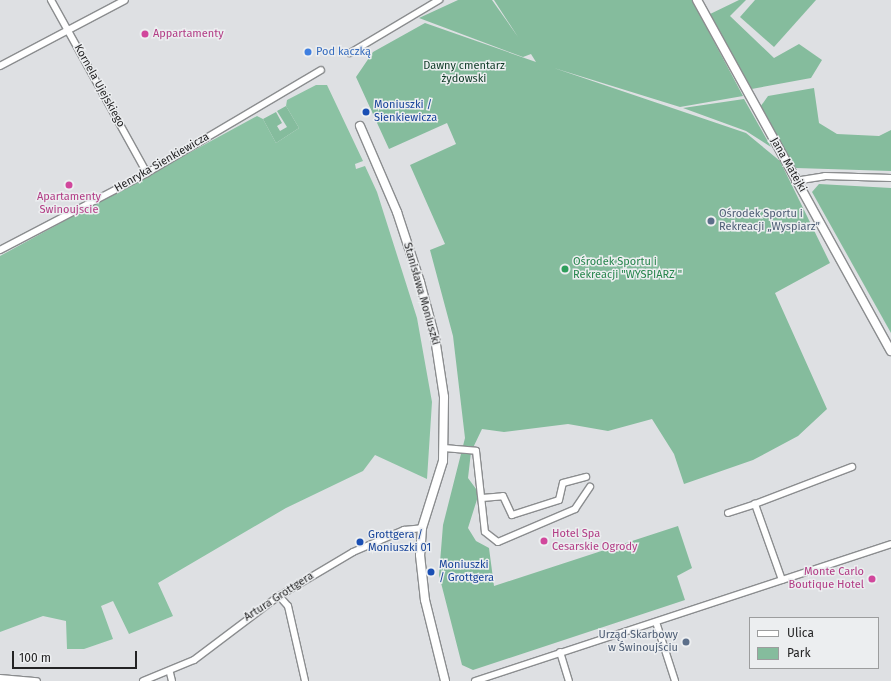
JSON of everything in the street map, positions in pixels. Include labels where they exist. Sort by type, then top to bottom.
[{"type":"street","name":"Kornela Ujejskiego","points":[[51,0],[147,173]]},
{"type":"street","points":[[0,66],[125,0]]},
{"type":"street","points":[[350,53],[439,0]]},
{"type":"street","name":"Jana Matejki","points":[[697,0],[795,181],[891,351]]},
{"type":"street","name":"Henryka Sienkiewicza","points":[[0,250],[147,173],[321,70]]},
{"type":"street","name":"Stanisława Moniuszki","points":[[360,126],[397,212],[426,305],[444,396],[444,448],[441,476],[422,528],[422,583],[445,681]]},
{"type":"street","points":[[795,181],[825,176],[891,178]]},
{"type":"street","points":[[444,448],[476,451],[485,532],[498,542],[575,509],[590,487]]},
{"type":"street","points":[[728,513],[852,467]]},
{"type":"street","points":[[482,498],[503,496],[512,516],[559,500],[563,483],[586,477]]},
{"type":"street","points":[[755,504],[782,580]]},
{"type":"street","name":"Artura Grottgera","points":[[143,681],[170,672],[194,660],[279,596],[353,552],[404,530],[422,528]]},
{"type":"street","points":[[475,681],[891,544]]},
{"type":"street","points":[[279,596],[288,606],[305,681]]},
{"type":"street","points":[[656,622],[675,681]]},
{"type":"street","points":[[560,652],[569,681]]},
{"type":"street","points":[[170,672],[172,681]]},
{"type":"street","points":[[0,678],[37,681]]},
{"type":"green space","name":"Dawny cmentarz żydowski","points":[[458,0],[492,0],[518,37],[494,0],[692,0],[743,96],[680,107],[554,68],[746,133],[780,161],[830,263],[775,293],[827,409],[798,436],[753,460],[684,484],[674,454],[652,419],[608,431],[568,424],[504,432],[482,429],[471,452],[468,478],[479,493],[468,528],[476,541],[489,548],[494,586],[678,526],[692,568],[677,576],[685,600],[473,670],[462,665],[439,575],[443,525],[465,438],[453,336],[430,250],[445,244],[410,165],[456,144],[447,123],[389,149],[356,77],[373,52],[425,23],[536,62],[531,54],[523,57],[419,18]]},
{"type":"green space","points":[[739,0],[746,0],[730,16],[774,58],[799,44],[822,60],[811,78],[746,90],[706,16]]},
{"type":"green space","points":[[755,0],[816,0],[774,47],[740,17]]},
{"type":"green space","points":[[316,85],[327,85],[363,161],[355,164],[356,169],[365,166],[377,192],[417,318],[432,402],[427,479],[375,455],[363,471],[286,508],[158,583],[173,616],[129,634],[113,601],[101,606],[113,639],[84,649],[67,649],[66,621],[43,616],[0,632],[0,256],[257,116],[263,119],[276,143],[299,128],[286,106],[287,100]]},
{"type":"green space","points":[[814,88],[819,123],[837,134],[879,136],[891,130],[891,171],[796,168],[758,110],[768,96]]},
{"type":"green space","points":[[744,99],[771,147],[746,131],[683,108]]},
{"type":"green space","points":[[286,106],[299,128],[276,143],[263,119],[276,112],[282,123],[277,126],[280,131],[287,127],[277,111]]},
{"type":"green space","points":[[819,184],[891,188],[891,333],[812,192]]},
{"type":"place","name":"Appartamenty","points":[[145,34]]},
{"type":"place","name":"Pod kaczką","points":[[308,52]]},
{"type":"place","name":"Moniuszki / Sienkiewicza","points":[[366,112]]},
{"type":"place","name":"Apartamenty Swinoujscie","points":[[69,185]]},
{"type":"place","name":"Ośrodek Sportu i Rekreacji „Wyspiarz”","points":[[711,221]]},
{"type":"place","name":"Ośrodek Sportu i Rekreacji \"WYSPIARZ \"","points":[[565,269]]},
{"type":"place","name":"Hotel Spa Cesarskie Ogrody","points":[[544,541]]},
{"type":"place","name":"Grottgera / Moniuszki 01","points":[[360,542]]},
{"type":"place","name":"Moniuszki / Grottgera","points":[[431,572]]},
{"type":"place","name":"Monte Carlo Boutique Hotel","points":[[872,579]]},
{"type":"place","name":"Urząd Skarbowy w Świnoujściu","points":[[686,642]]}]
